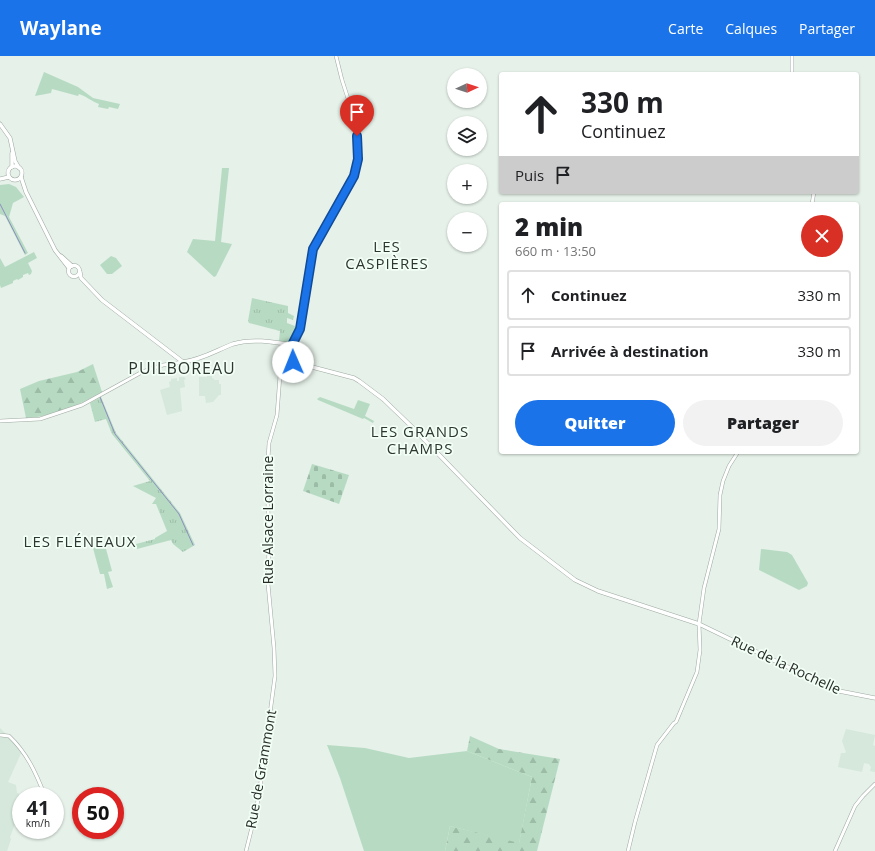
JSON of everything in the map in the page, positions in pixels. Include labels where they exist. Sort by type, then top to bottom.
[{"type":"main road","points":[[0,124],[10,138],[15,161],[22,171],[21,177],[26,192],[55,250],[71,267],[77,267],[81,278]]},
{"type":"main road","points":[[0,127],[10,143],[12,167],[9,175],[12,180],[16,180],[26,192]]},
{"type":"main road","points":[[12,167],[19,168]]},
{"type":"main road","points":[[0,178],[9,175]]},
{"type":"main road","points":[[16,180],[21,177]]},
{"type":"main road","points":[[71,267],[70,275],[72,277],[76,276],[81,278],[102,300],[183,362],[208,355],[236,343],[257,341],[292,345],[290,361]]},
{"type":"main road","points":[[76,276],[80,272]]},
{"type":"main road","name":"Rue de la Rochelle","points":[[290,361],[354,378],[377,395],[393,409],[520,538],[575,580],[598,591],[699,624],[817,682],[839,691],[875,698]]},
{"type":"street","points":[[292,345],[300,329],[314,247],[352,182],[358,159],[357,136],[353,114],[336,56]]},
{"type":"street","points":[[792,56],[792,72]]},
{"type":"street","points":[[174,363],[176,356]]},
{"type":"street","name":"Rue Alsace Lorraine","points":[[273,686],[275,676],[275,660],[268,584],[269,545],[267,475],[269,443],[277,415],[282,364],[285,361],[290,361]]},
{"type":"street","points":[[0,421],[40,419],[82,405],[137,374],[154,367],[183,362]]},
{"type":"street","points":[[628,851],[657,745],[676,722],[697,672],[700,650],[699,624],[704,588],[719,529],[720,495],[723,481],[729,466],[737,454]]},
{"type":"street","name":"Rue de Grammont","points":[[246,851],[260,788],[273,698],[273,686]]},
{"type":"street","points":[[0,735],[9,736],[27,757],[41,787]]},
{"type":"street","points":[[835,851],[856,806],[863,796],[875,784]]},
{"type":"shaded area","points":[[207,375],[212,375],[214,380],[219,380],[219,384],[221,384],[221,395],[219,395],[213,402],[206,403],[205,396],[199,396],[199,377],[207,377]]},
{"type":"shaded area","points":[[179,377],[184,377],[186,379],[184,380],[185,387],[180,388],[182,411],[167,415],[160,390],[170,387],[169,382],[171,379],[177,378],[177,381],[179,381]]},
{"type":"shaded area","points":[[0,728],[22,751],[8,782],[16,785],[16,787],[12,787],[11,839],[7,851],[0,851]]},
{"type":"shaded area","points":[[846,729],[875,735],[873,745],[875,746],[875,772],[870,771],[871,767],[869,764],[864,763],[862,772],[838,767],[841,753],[846,752],[842,741]]},
{"type":"green space","points":[[44,72],[78,87],[93,98],[120,104],[118,109],[98,107],[99,104],[82,95],[79,94],[78,96],[52,89],[51,93],[35,96]]},
{"type":"green space","points":[[222,168],[229,168],[221,242],[232,244],[216,276],[214,277],[187,252],[193,239],[215,241]]},
{"type":"green space","points":[[9,184],[16,187],[24,197],[13,203],[9,217],[28,253],[25,255],[5,216],[0,214],[0,185]]},
{"type":"green space","points":[[34,252],[37,258],[28,263],[32,271],[31,274],[29,275],[28,273],[23,275],[23,277],[18,280],[13,281],[13,283],[1,288],[0,258],[5,267]]},
{"type":"green space","points":[[111,256],[116,258],[122,266],[112,274],[107,274],[100,265]]},
{"type":"green space","points":[[252,298],[288,306],[288,313],[294,316],[293,320],[287,318],[287,323],[297,328],[292,342],[279,341],[280,331],[249,323],[248,321]]},
{"type":"green space","points":[[93,364],[102,392],[66,410],[26,418],[20,389],[39,381],[77,372]]},
{"type":"green space","points":[[101,397],[116,433],[180,513],[195,545],[183,552],[173,544],[171,540],[137,549],[136,544],[155,539],[167,531],[156,504],[152,504],[156,498],[133,486],[150,481],[112,434],[106,419],[95,422],[90,403]]},
{"type":"green space","points":[[320,397],[354,409],[358,400],[370,404],[365,416],[374,421],[373,423],[317,399]]},
{"type":"green space","points":[[312,464],[349,475],[339,504],[303,491]]},
{"type":"green space","points":[[105,545],[112,571],[108,572],[113,587],[107,589],[104,574],[100,574],[93,548]]},
{"type":"green space","points":[[761,549],[787,552],[792,555],[808,583],[807,586],[799,590],[759,570]]},
{"type":"green space","points":[[470,736],[499,749],[560,759],[537,851],[445,851],[450,826],[519,843],[532,777],[467,751]]},
{"type":"green space","points":[[327,745],[365,748],[409,758],[467,751],[532,777],[519,844],[450,826],[445,851],[364,851],[340,778]]},
{"type":"waterway","points":[[0,204],[25,253]]},
{"type":"waterway","points":[[100,397],[115,434],[179,514],[193,545]]},
{"type":"district","name":"LES CASPIÈRES","points":[[387,256]]},
{"type":"district","name":"PUILBOREAU","points":[[182,368]]},
{"type":"district","name":"LES GRANDS CHAMPS","points":[[420,440]]},
{"type":"district","name":"LES FLÉNEAUX","points":[[80,542]]},
{"type":"route","points":[[293,362],[290,361],[292,345],[300,329],[313,249],[354,176],[358,159],[357,136]]}]
